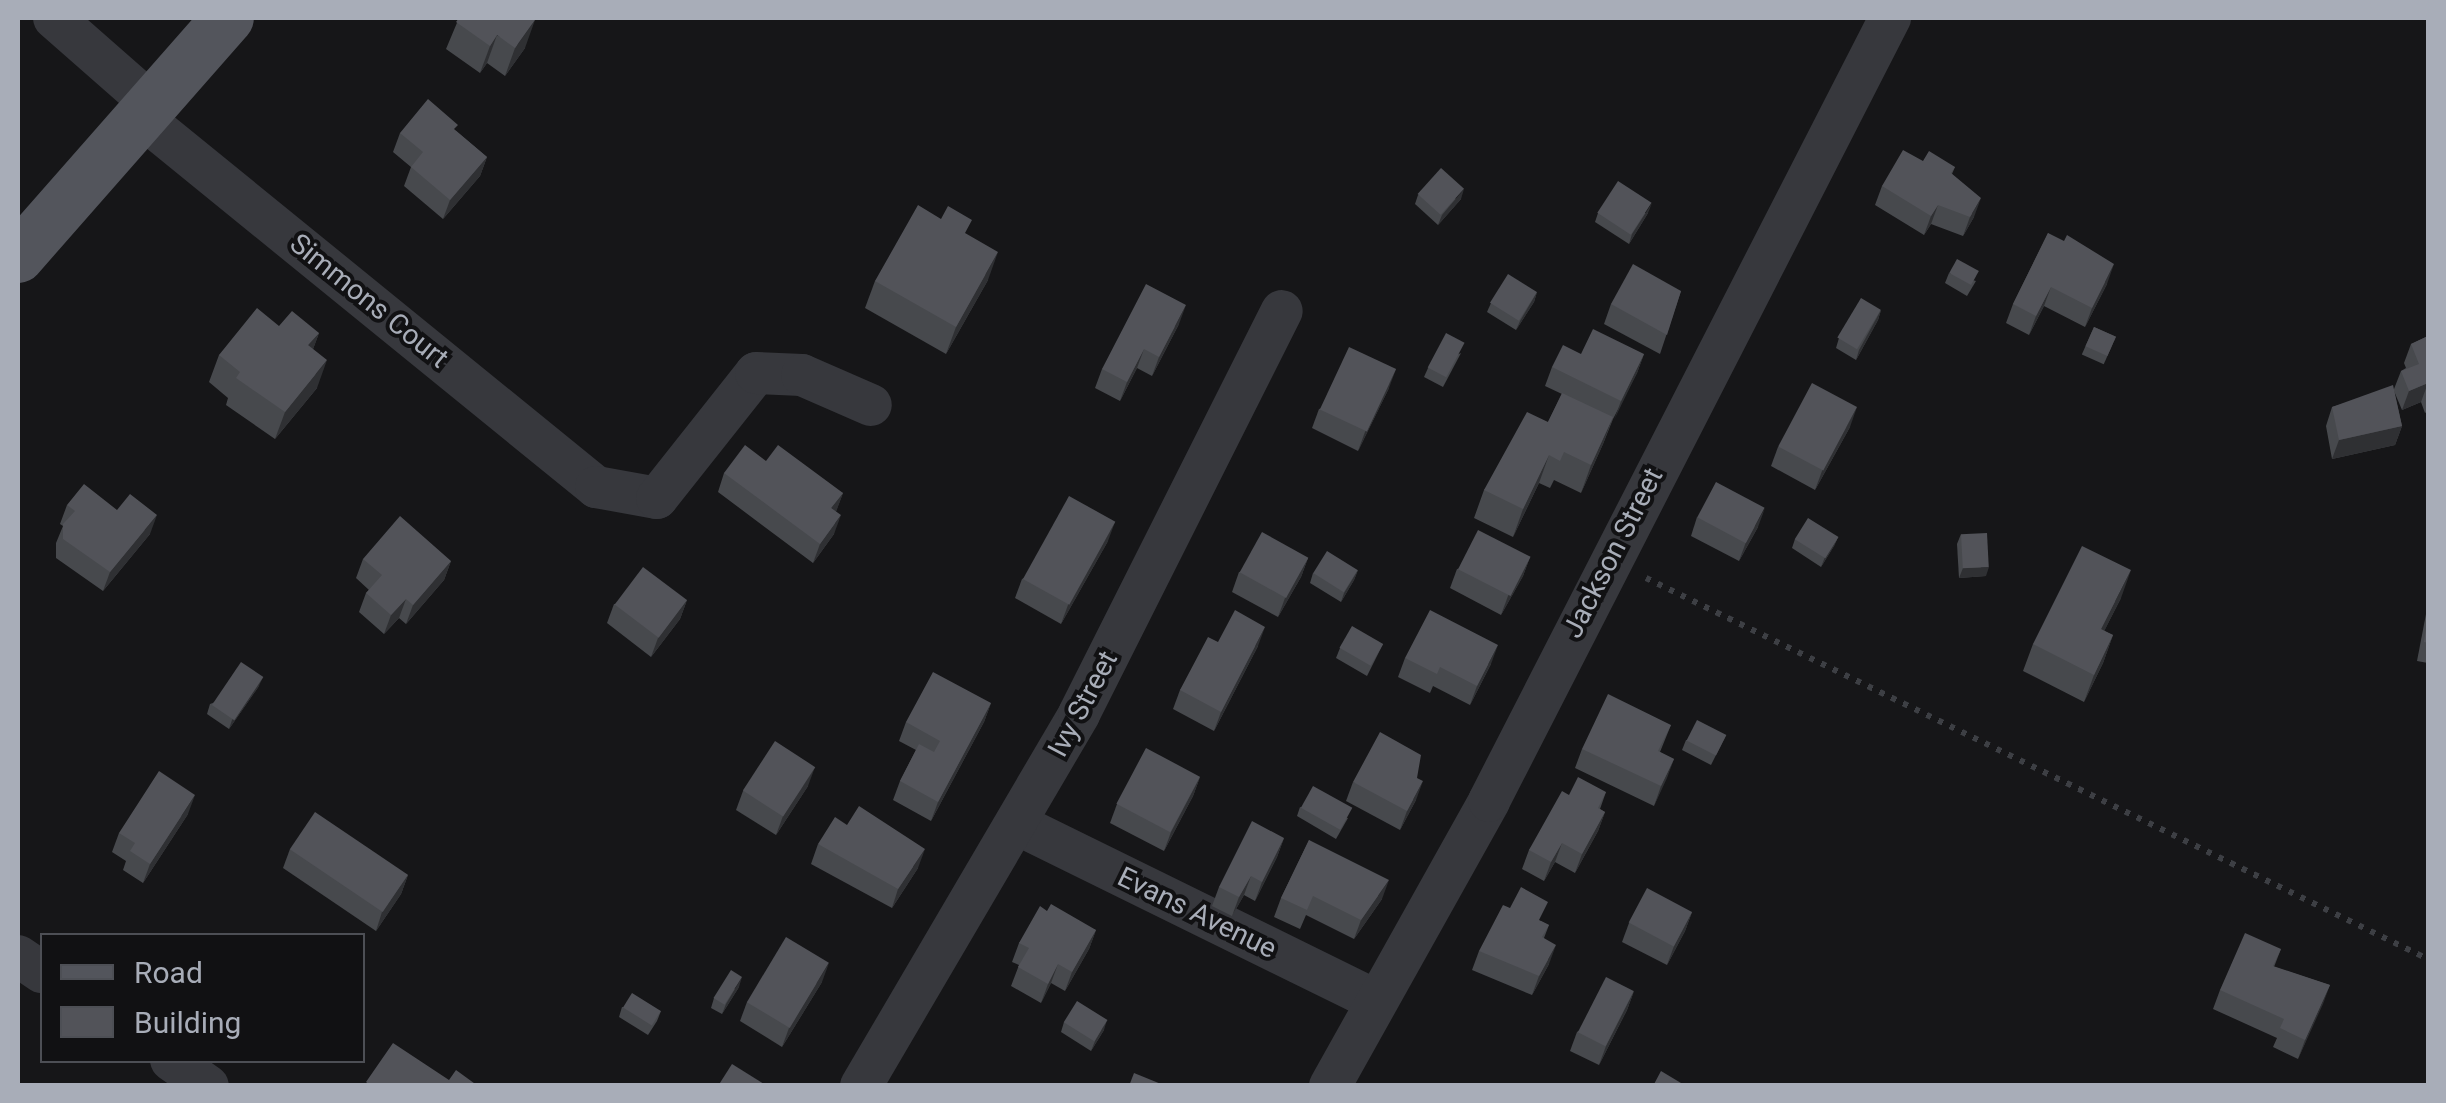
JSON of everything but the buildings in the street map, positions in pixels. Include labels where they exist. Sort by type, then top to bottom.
[{"type":"main road","points":[[18,257],[228,18]]},
{"type":"street","name":"Simmons Court","points":[[54,18],[146,110],[596,487],[657,498],[756,373],[802,375],[871,405]]},
{"type":"street","name":"Jackson Street","points":[[1330,1086],[1489,801],[1609,560],[1890,18]]},
{"type":"street","name":"Ivy Street","points":[[861,1086],[1017,824],[1282,311]]},
{"type":"street","name":"Evans Avenue","points":[[1017,824],[1376,1001]]},
{"type":"street","points":[[18,956],[40,971]]},
{"type":"street","points":[[175,1063],[208,1086]]},
{"type":"path","points":[[1609,560],[2428,959]]}]
